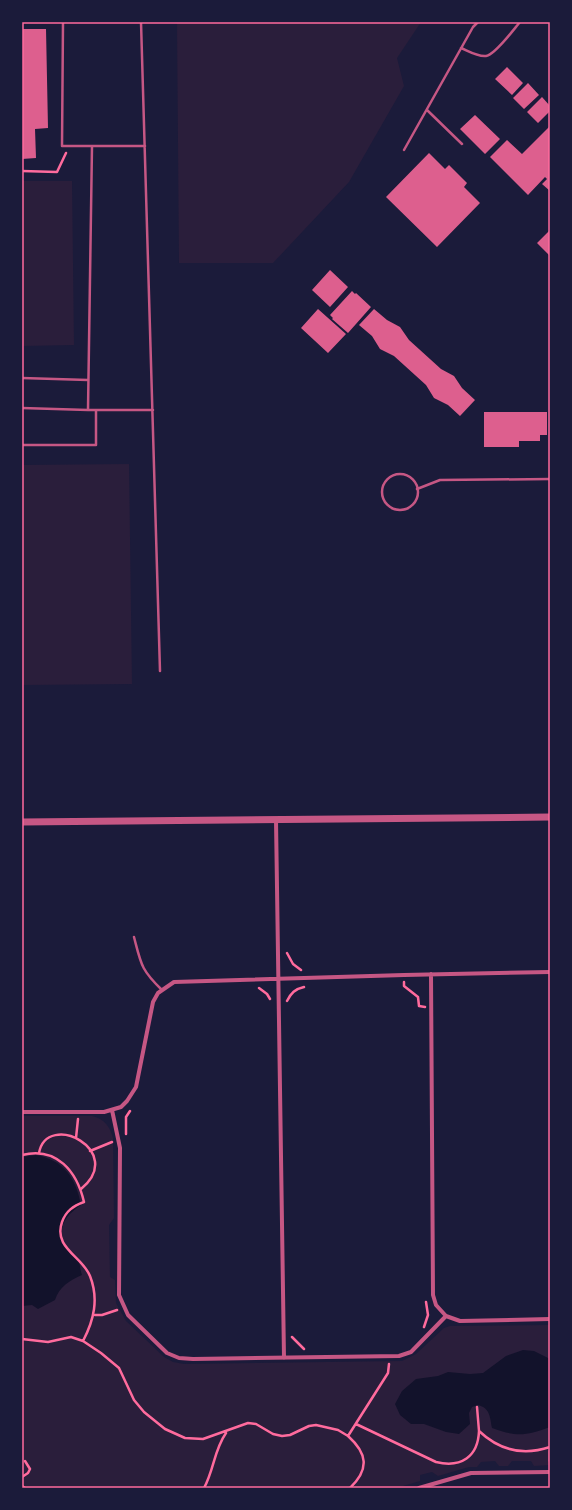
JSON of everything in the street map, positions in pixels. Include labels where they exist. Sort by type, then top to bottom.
[{"type":"street","points":[[22,822],[550,817]]},
{"type":"street","points":[[276,820],[284,1358]]},
{"type":"street","points":[[22,1112],[79,1112],[112,1110],[127,1101],[136,1087],[153,1002],[162,990],[174,982],[304,977],[550,972]]},
{"type":"street","points":[[431,974],[433,1295],[436,1305],[446,1316],[460,1321],[550,1319]]},
{"type":"street","points":[[112,1110],[120,1148],[119,1295],[128,1315],[173,1357],[193,1359],[405,1355],[416,1348],[446,1316]]},
{"type":"street","points":[[419,1488],[471,1473],[550,1472]]},
{"type":"lane","points":[[62,22],[62,146],[145,146]]},
{"type":"lane","points":[[141,22],[160,672]]},
{"type":"lane","points":[[404,150],[473,27],[478,22]]},
{"type":"lane","points":[[461,48],[477,55],[487,56],[493,52],[520,22]]},
{"type":"lane","points":[[426,110],[462,144]]},
{"type":"lane","points":[[88,410],[92,146]]},
{"type":"lane","points":[[22,378],[88,380]]},
{"type":"lane","points":[[22,408],[153,410]]},
{"type":"lane","points":[[22,445],[96,444],[96,410]]},
{"type":"lane","points":[[395,475],[407,476],[416,484],[418,489],[416,500],[408,508],[402,510],[391,508],[386,504],[382,492],[386,481],[395,475]]},
{"type":"lane","points":[[418,489],[440,480],[550,479]]},
{"type":"lane","points":[[134,937],[142,967],[148,976],[162,990]]},
{"type":"path","points":[[22,172],[57,172],[70,146]]},
{"type":"path","points":[[255,986],[267,994],[272,1006],[287,1005],[287,1001],[292,993],[298,988],[304,987],[303,971],[293,964],[287,954],[287,946]]},
{"type":"path","points":[[404,986],[418,997],[419,1006]]},
{"type":"path","points":[[127,1141],[126,1117],[133,1107]]},
{"type":"path","points":[[76,1138],[79,1112]]},
{"type":"path","points":[[39,1153],[40,1148],[48,1139],[58,1135],[70,1135],[81,1140],[90,1151],[94,1166],[90,1180],[81,1189]]},
{"type":"path","points":[[90,1151],[112,1141]]},
{"type":"path","points":[[22,1155],[39,1153],[57,1160],[65,1165],[75,1176],[81,1189],[84,1202],[74,1206],[66,1214],[60,1232],[64,1245],[87,1269],[92,1280],[95,1315],[83,1341]]},
{"type":"path","points":[[424,1296],[428,1315],[424,1327]]},
{"type":"path","points":[[95,1315],[102,1315],[118,1310]]},
{"type":"path","points":[[292,1334],[292,1338],[304,1350],[314,1350],[314,1357]]},
{"type":"path","points":[[22,1339],[48,1342],[71,1337],[83,1341],[101,1352],[119,1368],[134,1400],[154,1422],[185,1438],[204,1439],[226,1432],[235,1426],[248,1423],[256,1424],[273,1434],[286,1436],[309,1426],[316,1425],[338,1430],[348,1436],[360,1448],[364,1461],[363,1470],[360,1477],[350,1488]]},
{"type":"path","points":[[348,1436],[388,1373],[389,1364]]},
{"type":"path","points":[[356,1424],[436,1462],[449,1464],[462,1461],[474,1453],[477,1446],[479,1431],[477,1407]]},
{"type":"path","points":[[479,1431],[496,1444],[514,1450],[535,1451],[550,1447]]},
{"type":"path","points":[[204,1488],[210,1477],[219,1442],[226,1432]]},
{"type":"path","points":[[550,1451],[550,1461]]},
{"type":"path","points":[[22,1477],[28,1473],[30,1469],[25,1461]]},
{"type":"shaded area","points":[[177,22],[421,22],[397,58],[404,86],[349,182],[273,263],[179,263]]},
{"type":"shaded area","points":[[22,181],[72,181],[74,345],[22,346]]},
{"type":"shaded area","points":[[129,464],[132,684],[22,685],[22,465]]},
{"type":"shaded area","points":[[22,1116],[92,1116],[103,1121],[110,1130],[113,1138],[114,1218],[109,1225],[110,1277],[115,1280],[116,1303],[126,1321],[164,1357],[173,1362],[184,1364],[402,1361],[416,1354],[444,1328],[450,1326],[550,1325],[550,1465],[534,1466],[531,1461],[512,1461],[508,1466],[499,1466],[495,1461],[481,1462],[477,1467],[469,1467],[438,1476],[432,1472],[420,1475],[420,1481],[396,1488],[22,1488]]},
{"type":"shaded area","points":[[36,1155],[46,1157],[61,1166],[76,1186],[81,1205],[67,1217],[62,1227],[62,1233],[66,1246],[78,1259],[82,1275],[66,1284],[59,1291],[55,1300],[38,1309],[32,1305],[22,1306],[22,1157]]},
{"type":"shaded area","points":[[523,1350],[534,1351],[550,1359],[550,1427],[527,1434],[515,1434],[501,1431],[492,1428],[487,1411],[482,1406],[478,1405],[472,1407],[469,1413],[470,1424],[459,1434],[446,1432],[424,1424],[411,1424],[400,1415],[395,1404],[402,1391],[416,1379],[438,1376],[448,1372],[470,1374],[483,1373],[506,1356]]},
{"type":"building","points":[[22,29],[46,29],[48,128],[35,129],[36,158],[22,159]]},
{"type":"building","points":[[507,67],[523,83],[512,95],[495,79]]},
{"type":"building","points":[[528,83],[539,95],[524,109],[513,98]]},
{"type":"building","points":[[542,97],[550,106],[550,111],[538,123],[527,112]]},
{"type":"building","points":[[475,115],[500,139],[485,154],[460,129]]},
{"type":"building","points":[[550,126],[550,191],[542,184],[547,179],[545,177],[528,195],[490,157],[507,140],[522,154]]},
{"type":"building","points":[[429,153],[445,169],[449,165],[467,183],[464,187],[480,203],[437,247],[386,197]]},
{"type":"building","points":[[550,230],[550,256],[537,243]]},
{"type":"building","points":[[330,270],[348,287],[330,307],[312,290]]},
{"type":"building","points":[[352,291],[371,307],[348,333],[332,319],[333,318],[330,315]]},
{"type":"building","points":[[318,309],[346,334],[328,353],[301,328]]},
{"type":"building","points":[[374,309],[387,320],[400,327],[409,340],[441,369],[454,376],[462,388],[475,400],[460,416],[448,405],[434,398],[426,385],[394,356],[380,349],[372,336],[359,325]]},
{"type":"building","points":[[484,412],[547,412],[547,435],[540,435],[540,441],[519,441],[519,447],[484,447]]}]
